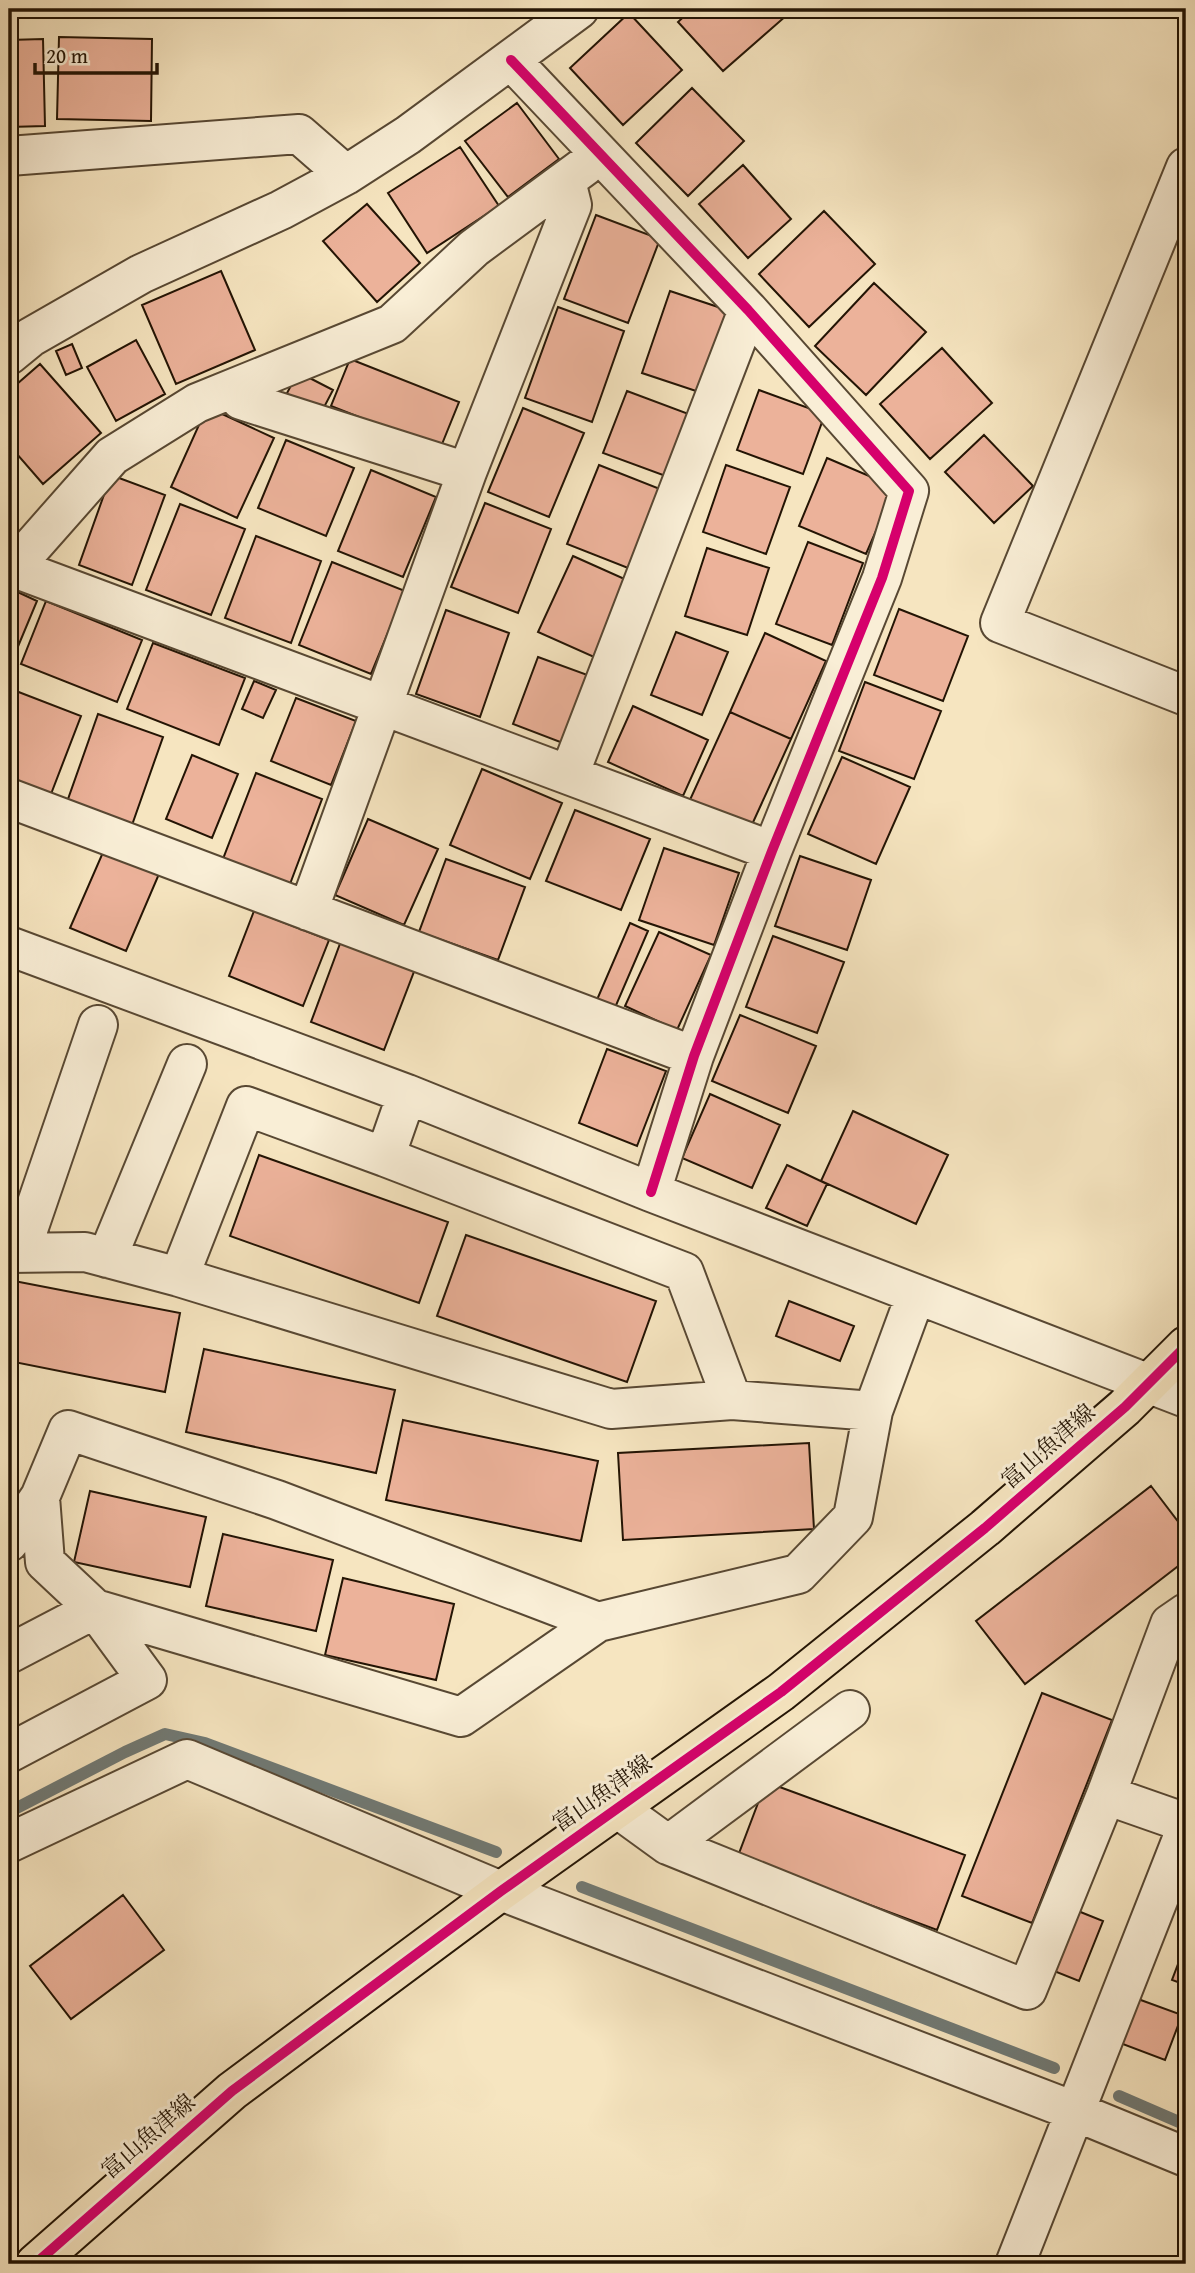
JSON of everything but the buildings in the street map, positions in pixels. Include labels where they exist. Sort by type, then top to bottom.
[{"type":"main road","name":"富山魚津線","points":[[35,2264],[232,2091],[501,1891],[792,1683],[985,1528],[1149,1383],[1186,1346]]},
{"type":"street","points":[[9,355],[31,337],[141,274],[281,210],[346,175],[408,135],[579,9]]},
{"type":"street","points":[[511,60],[748,310],[909,491],[882,578],[772,851],[694,1056],[651,1192]]},
{"type":"street","points":[[9,156],[299,134],[346,175]]},
{"type":"street","points":[[601,155],[474,248],[392,324],[197,403],[112,456],[11,566],[772,851]]},
{"type":"street","points":[[1186,167],[1000,624],[1186,696]]},
{"type":"street","points":[[308,911],[467,472],[572,205],[566,181]]},
{"type":"street","points":[[569,775],[748,310]]},
{"type":"street","points":[[234,389],[241,400],[467,472]]},
{"type":"street","points":[[9,798],[694,1056]]},
{"type":"street","points":[[9,946],[407,1094],[651,1192],[1186,1398]]},
{"type":"street","points":[[98,1025],[14,1253],[85,1252],[179,1277],[611,1409],[732,1400],[873,1411]]},
{"type":"street","points":[[107,1258],[187,1064]]},
{"type":"street","points":[[385,1157],[407,1094]]},
{"type":"street","points":[[179,1277],[246,1106],[684,1272],[732,1400]]},
{"type":"street","points":[[9,1654],[95,1609],[461,1717],[598,1622],[798,1574],[853,1517],[873,1411],[916,1294]]},
{"type":"street","points":[[9,1542],[24,1492],[68,1430],[277,1500],[598,1622]]},
{"type":"street","points":[[9,1753],[147,1680],[95,1609],[45,1562],[24,1492]]},
{"type":"street","points":[[617,1808],[668,1845],[1027,1990],[1106,1795],[1170,1624],[1186,1613]]},
{"type":"street","points":[[668,1845],[850,1710]]},
{"type":"street","points":[[9,1843],[187,1759],[501,1891],[1074,2111],[1186,2157]]},
{"type":"street","points":[[1106,1795],[1186,1823]]},
{"type":"street","points":[[1015,2264],[1186,1829]]},
{"type":"waterway","points":[[9,1812],[165,1734],[205,1743],[496,1852]]},
{"type":"waterway","points":[[582,1887],[1054,2068]]},
{"type":"waterway","points":[[1119,2096],[1186,2125]]},
{"type":"cycle path","points":[[511,60],[748,310],[909,491],[882,578],[772,851],[694,1056],[651,1192]]},
{"type":"cycle path","points":[[35,2264],[232,2091],[501,1891],[781,1692],[985,1528],[1125,1407],[1186,1346]]}]
